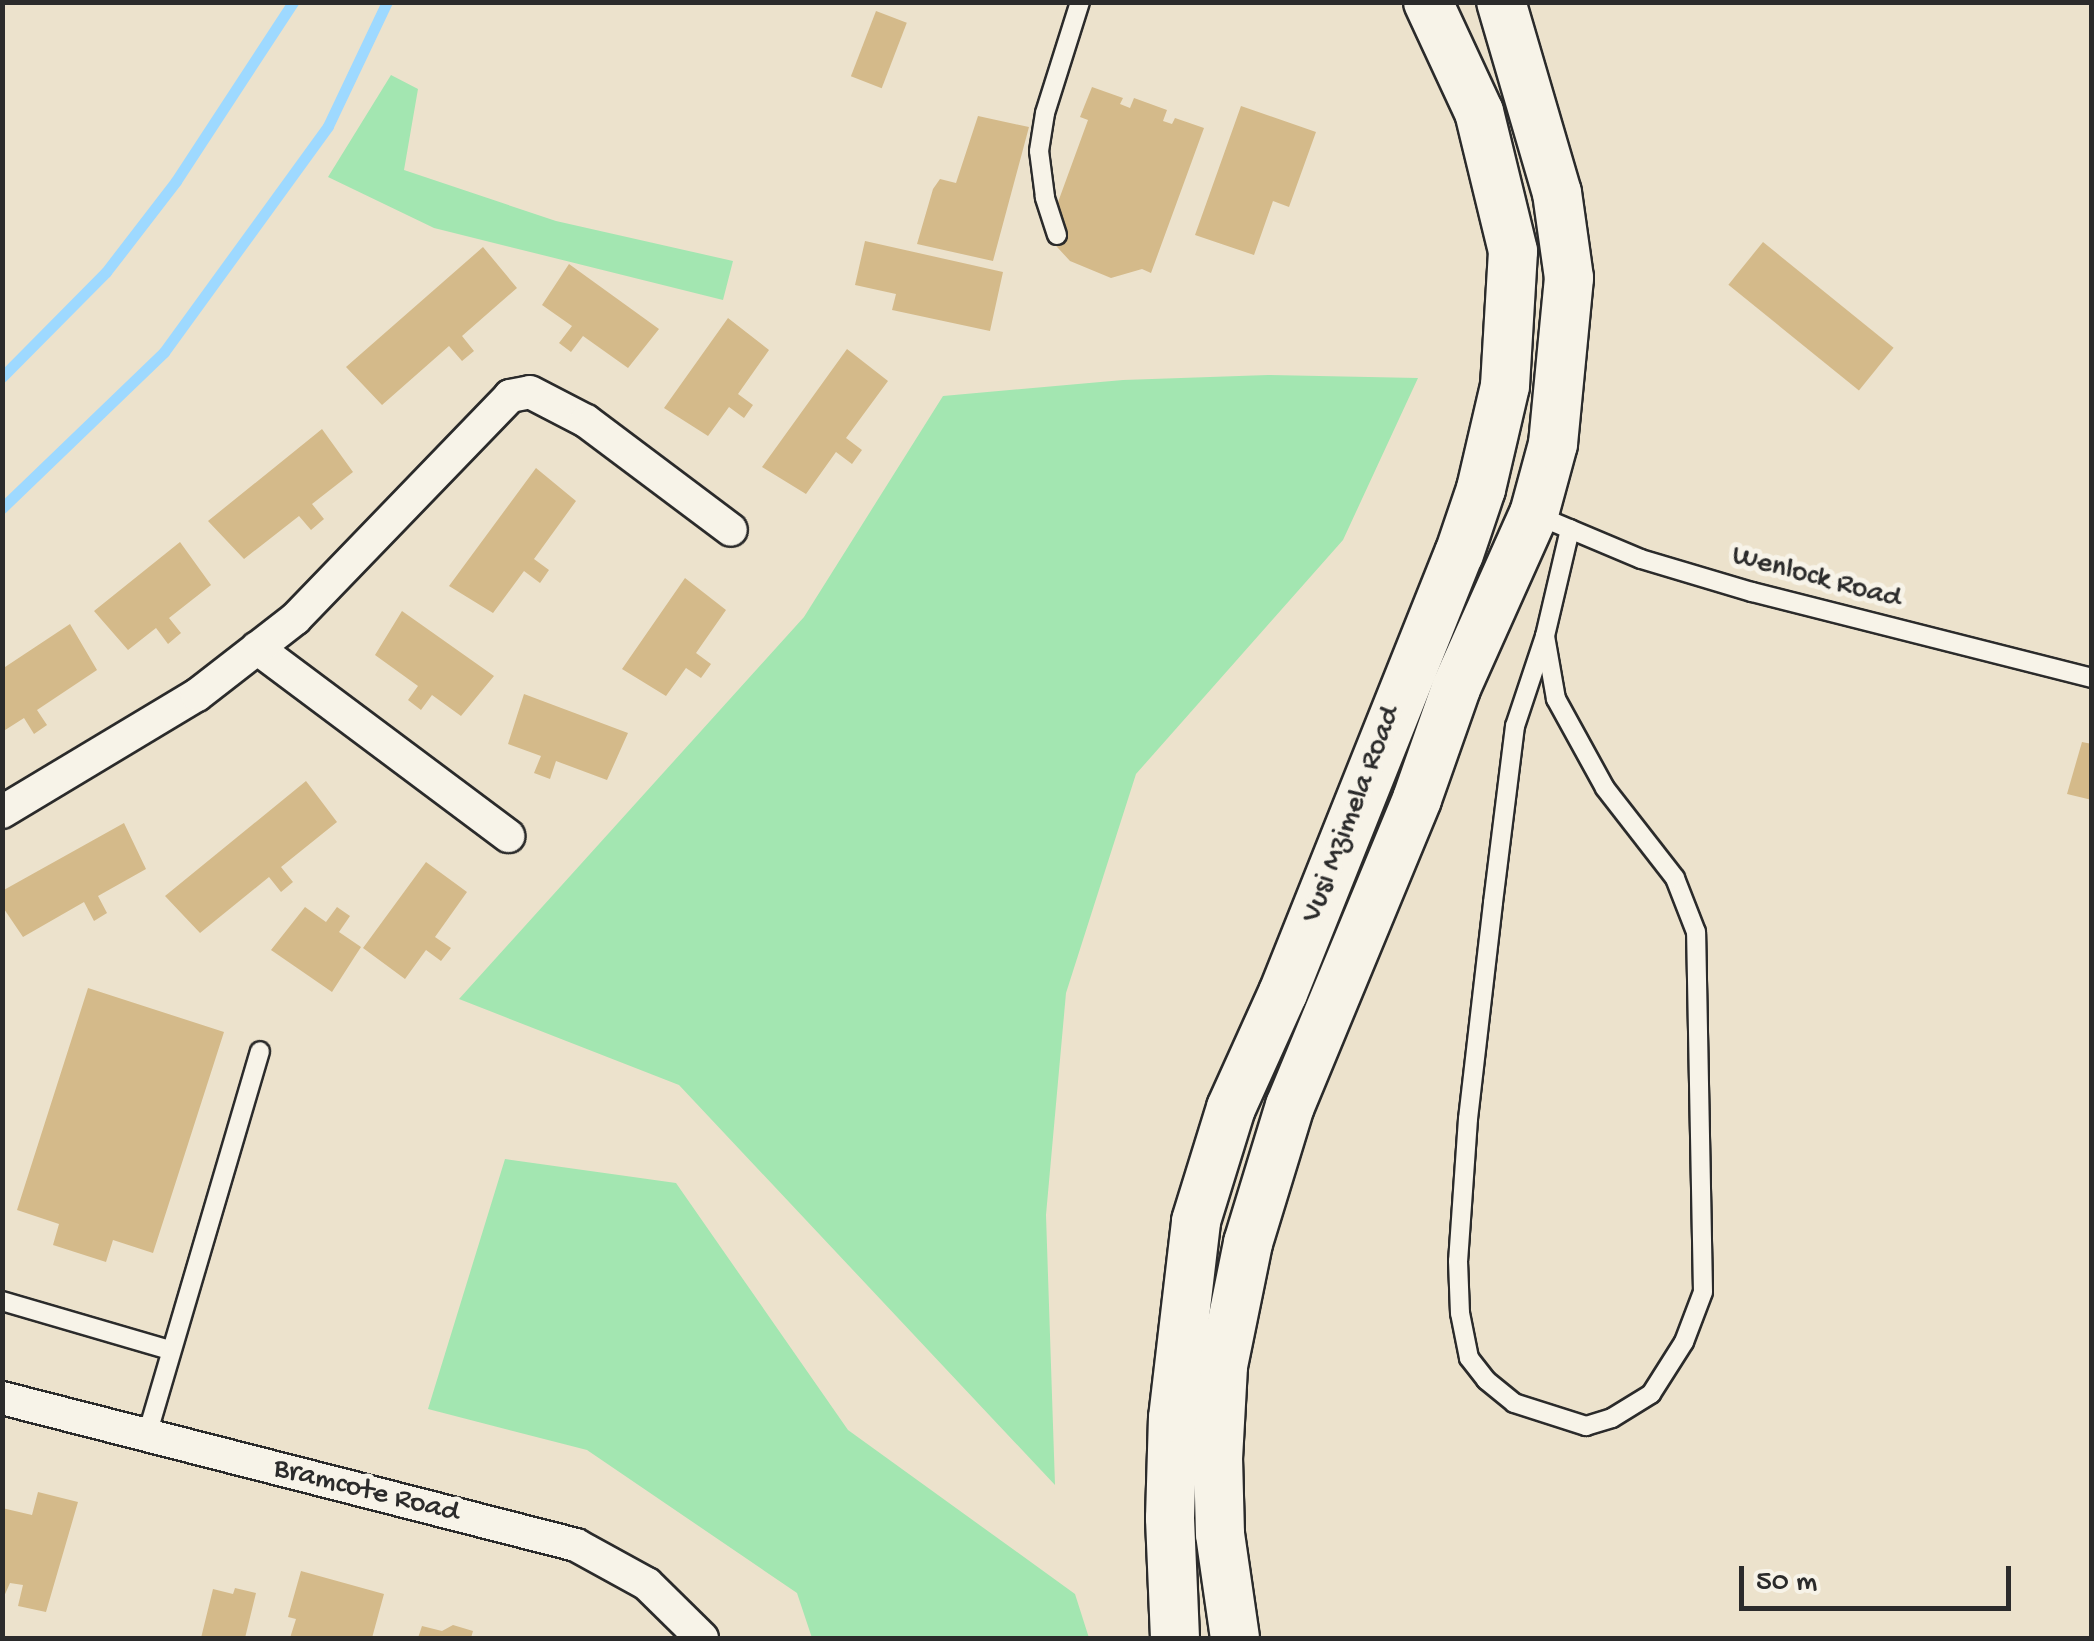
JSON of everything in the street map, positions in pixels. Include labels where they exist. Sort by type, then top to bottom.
[{"type":"main road","name":"Vusi Mzimela Road","points":[[1174,1638],[1170,1518],[1173,1418],[1196,1221],[1232,1108],[1283,993],[1459,554],[1481,489],[1505,386],[1512,250],[1479,112],[1428,2]]},
{"type":"main road","name":"Vusi Mzimela Road","points":[[1235,1638],[1220,1534],[1218,1458],[1223,1366],[1248,1243],[1290,1106],[1417,799],[1456,688],[1551,522],[1553,444],[1569,278],[1553,177],[1501,2]]},
{"type":"street","points":[[2,812],[196,695],[295,619],[510,396],[530,392],[586,420],[731,530]]},
{"type":"street","points":[[257,648],[508,836]]},
{"type":"street","name":"Bramcote Road","points":[[2,1398],[576,1546],[647,1584],[702,1638]]},
{"type":"lane","points":[[1056,235],[1038,151],[1045,114],[1080,2]]},
{"type":"lane","points":[[1544,636],[1556,698],[1605,788],[1675,878],[1696,932],[1703,1292],[1684,1342],[1652,1394],[1612,1418],[1586,1426],[1514,1403],[1486,1380],[1469,1358],[1460,1313],[1458,1261],[1468,1119],[1515,726],[1544,636],[1551,522]]},
{"type":"lane","name":"Wenlock Road","points":[[1551,522],[1641,559],[1752,592],[2092,678]]},
{"type":"lane","points":[[147,1436],[260,1052]]},
{"type":"lane","points":[[2,1300],[170,1350]]},
{"type":"green space","points":[[391,75],[418,89],[404,170],[556,221],[733,261],[723,300],[434,228],[328,177]]},
{"type":"green space","points":[[1268,375],[1418,378],[1343,540],[1136,774],[1066,993],[1046,1215],[1055,1485],[679,1085],[459,999],[804,617],[943,396],[1123,380]]},
{"type":"green space","points":[[505,1159],[676,1183],[848,1430],[1075,1594],[1089,1638],[812,1638],[797,1593],[587,1450],[428,1409]]},
{"type":"building","points":[[876,11],[907,23],[882,88],[851,76]]},
{"type":"building","points":[[1092,87],[1123,98],[1120,104],[1130,108],[1134,98],[1167,110],[1163,121],[1172,124],[1175,118],[1204,128],[1151,273],[1142,269],[1111,278],[1070,261],[1046,235],[1088,120],[1080,117]]},
{"type":"building","points":[[1241,106],[1316,132],[1289,207],[1273,201],[1254,255],[1195,235]]},
{"type":"building","points":[[978,116],[1029,127],[993,261],[917,244],[933,189],[940,179],[956,183]]},
{"type":"building","points":[[865,241],[1003,272],[990,331],[892,310],[896,294],[855,285]]},
{"type":"building","points":[[1763,242],[1894,348],[1859,390],[1728,285]]},
{"type":"building","points":[[483,247],[517,288],[462,336],[474,351],[462,361],[449,346],[382,405],[346,367]]},
{"type":"building","points":[[569,264],[659,329],[628,368],[583,336],[571,352],[559,343],[572,326],[542,305]]},
{"type":"building","points":[[728,318],[769,350],[738,394],[753,405],[744,418],[729,407],[708,436],[664,408]]},
{"type":"building","points":[[847,349],[888,381],[846,438],[862,450],[852,464],[836,452],[806,494],[762,467]]},
{"type":"building","points":[[322,429],[353,472],[312,504],[324,519],[311,530],[299,516],[244,559],[208,521]]},
{"type":"building","points":[[536,468],[576,501],[534,559],[549,570],[540,583],[524,571],[493,613],[449,586]]},
{"type":"building","points":[[180,542],[211,585],[169,618],[181,633],[168,644],[156,628],[128,650],[94,611]]},
{"type":"building","points":[[685,578],[726,610],[696,653],[711,664],[701,678],[686,668],[666,696],[622,669]]},
{"type":"building","points":[[402,611],[494,676],[461,716],[432,695],[421,710],[408,700],[418,686],[375,655]]},
{"type":"building","points":[[70,624],[97,670],[37,710],[47,725],[34,734],[24,718],[2,732],[2,669]]},
{"type":"building","points":[[524,694],[628,733],[607,780],[556,761],[550,779],[534,773],[541,756],[508,744]]},
{"type":"building","points":[[2082,742],[2092,744],[2092,800],[2067,794]]},
{"type":"building","points":[[306,781],[337,822],[281,867],[293,882],[281,892],[269,877],[200,933],[165,896]]},
{"type":"building","points":[[124,823],[146,869],[98,896],[107,913],[94,921],[84,902],[23,937],[2,906],[2,891]]},
{"type":"building","points":[[426,862],[467,892],[435,937],[451,948],[441,961],[426,950],[405,979],[363,948]]},
{"type":"building","points":[[305,907],[326,922],[337,907],[350,916],[339,932],[361,947],[332,992],[271,950]]},
{"type":"building","points":[[88,988],[224,1032],[153,1253],[113,1240],[106,1262],[53,1245],[59,1224],[17,1210]]},
{"type":"building","points":[[38,1492],[78,1502],[46,1612],[18,1606],[23,1585],[10,1583],[2,1601],[2,1508],[32,1515]]},
{"type":"building","points":[[301,1571],[384,1594],[372,1638],[290,1638],[296,1619],[288,1617]]},
{"type":"building","points":[[235,1588],[256,1593],[245,1638],[201,1638],[213,1589],[233,1594]]},
{"type":"building","points":[[453,1625],[473,1631],[471,1638],[418,1638],[422,1626],[442,1631]]},
{"type":"waterway","points":[[2,377],[106,272],[176,181],[293,2]]},
{"type":"waterway","points":[[2,508],[164,352],[328,126],[387,2]]}]
